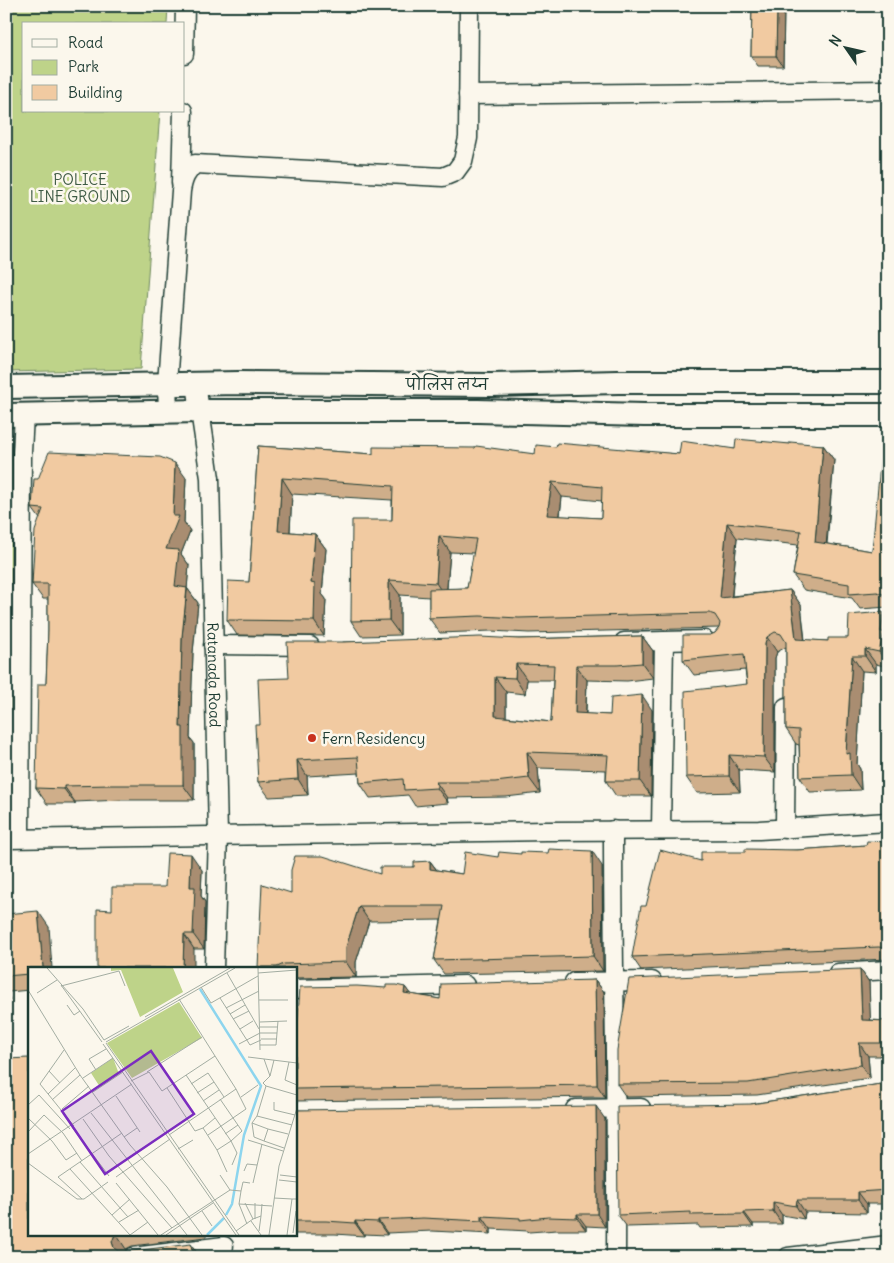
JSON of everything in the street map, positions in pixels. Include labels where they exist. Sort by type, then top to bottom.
[{"type":"street","points":[[185,6],[185,22]]},
{"type":"street","points":[[181,191],[183,178],[195,164],[443,177],[455,172],[463,160],[468,138],[469,6]]},
{"type":"street","points":[[468,95],[888,90]]},
{"type":"street","points":[[168,410],[167,384],[181,191],[182,112]]},
{"type":"street","name":"पोलिस लय्न","points":[[6,387],[167,384],[491,385],[618,382],[888,382]]},
{"type":"street","name":"Ratanada Road","points":[[196,384],[210,478],[218,835],[214,967]]},
{"type":"street","points":[[888,415],[644,415],[478,411],[199,410],[15,415],[22,462],[13,838],[785,829],[888,822]]},
{"type":"street","points":[[606,643],[720,639]]},
{"type":"street","points":[[661,829],[664,642]]},
{"type":"street","points":[[213,645],[323,647]]},
{"type":"street","points":[[785,829],[786,686]]},
{"type":"street","points":[[613,830],[613,982],[617,1108],[616,1257]]},
{"type":"street","points":[[824,973],[888,970]]},
{"type":"street","points":[[554,983],[668,980]]},
{"type":"street","points":[[296,989],[484,984]]},
{"type":"street","points":[[558,1109],[658,1108]]},
{"type":"street","points":[[788,1257],[888,1245]]},
{"type":"street","points":[[133,1257],[224,1246]]},
{"type":"green space","name":"POLICE LINE GROUND","points":[[6,6],[168,6],[167,22],[22,22],[22,112],[160,112],[141,369],[6,372]]},
{"type":"green space","points":[[6,460],[18,461],[20,741],[6,741]]},
{"type":"building","points":[[752,6],[777,6],[776,56],[751,56]]},
{"type":"building","points":[[736,439],[823,445],[815,542],[872,551],[882,444],[888,445],[887,600],[883,594],[877,592],[849,594],[849,584],[793,575],[801,531],[727,523],[720,598],[790,590],[796,639],[828,641],[828,638],[848,638],[849,615],[883,612],[881,632],[884,632],[879,652],[865,649],[865,656],[852,656],[846,754],[850,753],[851,775],[800,777],[799,730],[786,729],[786,642],[781,634],[775,632],[767,637],[765,643],[764,757],[729,755],[729,776],[686,777],[685,691],[747,684],[744,654],[683,660],[683,635],[710,635],[715,633],[720,623],[715,615],[709,613],[519,618],[480,616],[429,618],[429,589],[467,588],[476,539],[439,536],[436,583],[389,580],[389,620],[351,621],[352,520],[392,520],[393,486],[282,478],[278,531],[315,534],[311,583],[315,584],[314,621],[227,620],[228,581],[249,582],[258,446],[373,454],[373,447],[475,448],[476,446],[535,454],[536,445],[556,447],[557,443],[679,454],[681,441],[735,449]],"holes":[[[552,482],[602,487],[601,518],[547,515]]]},
{"type":"building","points":[[49,452],[160,457],[175,463],[173,516],[179,516],[166,549],[179,550],[175,586],[187,588],[182,637],[180,727],[183,727],[183,785],[64,786],[64,789],[36,788],[38,684],[46,684],[48,584],[32,584],[35,531],[43,509],[32,508],[34,479],[38,479]]},
{"type":"building","points":[[642,636],[642,663],[576,665],[575,713],[610,715],[611,698],[642,695],[640,781],[606,781],[608,755],[527,752],[529,778],[495,782],[436,782],[437,788],[404,790],[403,779],[360,783],[358,757],[297,760],[298,779],[258,782],[255,725],[260,725],[258,679],[289,678],[287,642],[480,637],[519,639]],"holes":[[[516,664],[554,665],[551,722],[495,716],[495,677],[515,678]]]},
{"type":"building","points":[[867,841],[888,842],[888,951],[879,947],[632,957],[641,906],[646,906],[660,850],[701,861],[701,852],[745,852],[745,849],[797,850],[866,845]]},
{"type":"building","points":[[549,849],[592,851],[593,956],[434,960],[444,906],[359,906],[346,947],[346,962],[284,964],[277,967],[258,967],[262,884],[291,893],[291,870],[295,856],[323,856],[380,874],[380,867],[414,867],[414,862],[430,861],[430,869],[462,874],[465,852],[498,857],[499,852],[521,854],[521,852],[548,853]]},
{"type":"building","points":[[167,853],[191,854],[190,887],[195,887],[193,934],[184,934],[183,967],[97,967],[97,909],[112,910],[112,887],[165,887]]},
{"type":"building","points":[[38,911],[43,967],[28,967],[28,974],[6,976],[6,914]]},
{"type":"building","points":[[860,969],[862,1020],[888,1021],[888,1043],[859,1043],[861,1065],[748,1083],[617,1084],[617,1050],[629,979]]},
{"type":"building","points":[[595,980],[597,1085],[296,1089],[296,1042],[300,987],[357,986],[386,988],[386,985],[396,985],[405,987],[404,993],[440,999],[441,984]]},
{"type":"building","points":[[28,1058],[28,1236],[114,1236],[112,1242],[114,1248],[119,1252],[191,1244],[193,1257],[9,1257],[6,1242],[6,1204],[12,1203],[6,1175],[6,1059]]},
{"type":"building","points":[[888,1079],[888,1190],[858,1192],[858,1200],[797,1200],[796,1206],[773,1202],[773,1211],[744,1212],[744,1214],[691,1215],[691,1212],[618,1215],[617,1106],[751,1104],[881,1084]]},
{"type":"building","points":[[596,1106],[597,1214],[577,1214],[577,1218],[548,1217],[520,1220],[520,1218],[482,1216],[482,1221],[423,1218],[378,1220],[378,1222],[355,1221],[355,1223],[296,1221],[296,1110]]},
{"type":"place","name":"Fern Residency","points":[[312,738]]}]
